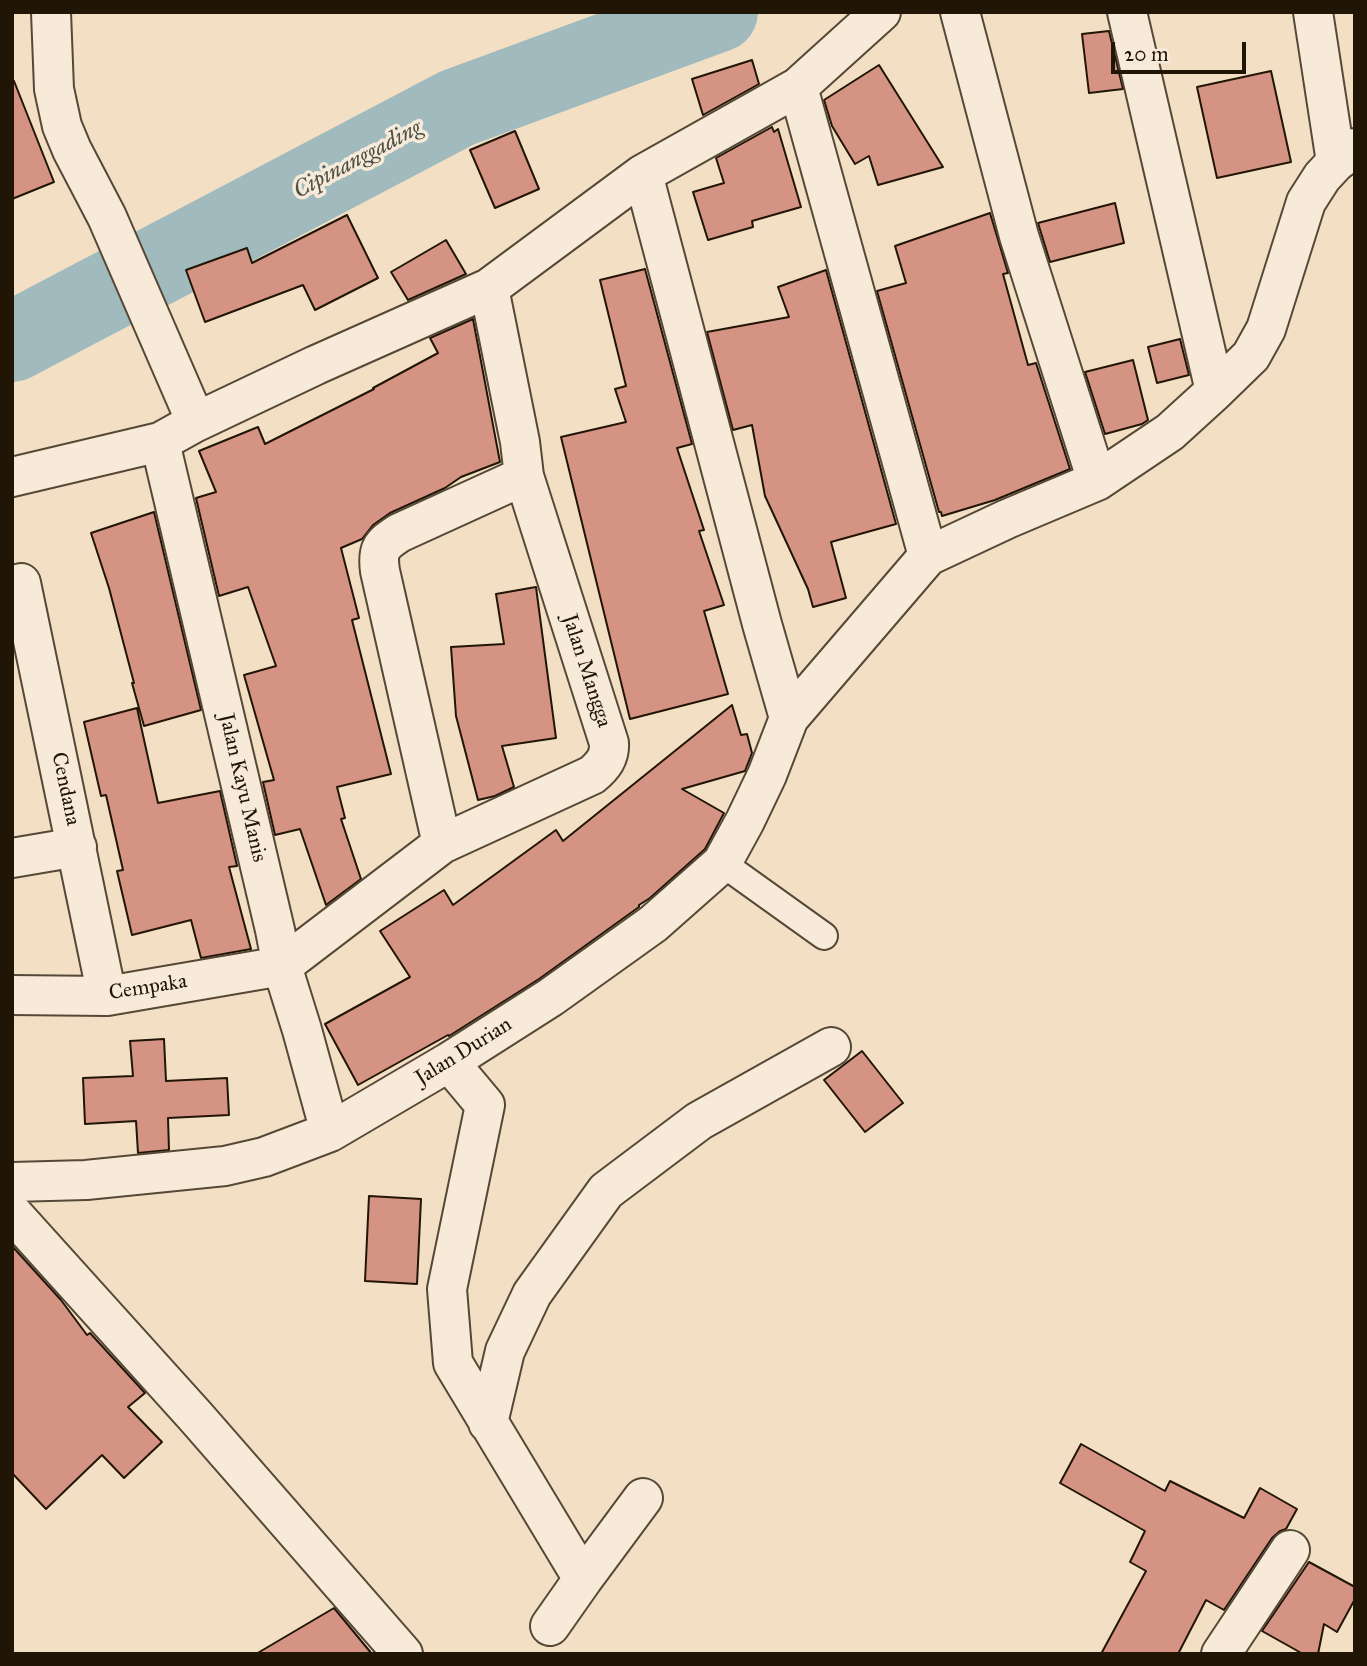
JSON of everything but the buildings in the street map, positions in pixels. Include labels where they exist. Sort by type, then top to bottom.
[{"type":"street","points":[[51,12],[54,89],[62,126],[107,217],[196,422]]},
{"type":"street","points":[[12,477],[160,442],[327,360],[489,288],[643,174],[798,87],[881,12]]},
{"type":"street","points":[[960,12],[1019,236],[1097,481]]},
{"type":"street","points":[[1127,12],[1215,391]]},
{"type":"street","points":[[798,87],[928,556],[1097,481],[1170,432],[1251,356],[1266,329],[1306,202],[1322,177],[1345,155],[1313,12]]},
{"type":"street","points":[[643,174],[758,611],[789,718]]},
{"type":"street","name":"Jalan Mangga","points":[[282,966],[442,844],[592,775],[601,768],[610,751],[524,476],[511,393],[489,288]]},
{"type":"street","name":"Jalan Kayu Manis","points":[[160,442],[282,966],[330,1132]]},
{"type":"street","points":[[442,844],[378,557],[383,544],[399,533],[524,476]]},
{"type":"street","name":"Jalan Durian","points":[[12,1182],[86,1180],[225,1166],[264,1157],[330,1132],[449,1062],[551,997],[653,924],[722,863],[767,775],[789,718],[928,556]]},
{"type":"street","name":"Cendana","points":[[21,583],[22,634],[77,847],[107,996]]},
{"type":"street","points":[[12,858],[77,847]]},
{"type":"street","name":"Cempaka","points":[[12,995],[107,996],[282,966]]},
{"type":"street","points":[[488,1423],[505,1351],[532,1294],[606,1191],[699,1121],[831,1047]]},
{"type":"street","points":[[449,1062],[485,1105],[447,1289],[453,1363],[583,1579]]},
{"type":"street","points":[[12,1213],[196,1417],[402,1654]]},
{"type":"street","points":[[550,1626],[643,1498]]},
{"type":"street","points":[[1221,1654],[1290,1550]]},
{"type":"lane","points":[[722,863],[824,936]]},
{"type":"waterway","name":"Cipinanggading","points":[[12,342],[457,108],[718,12]]}]
